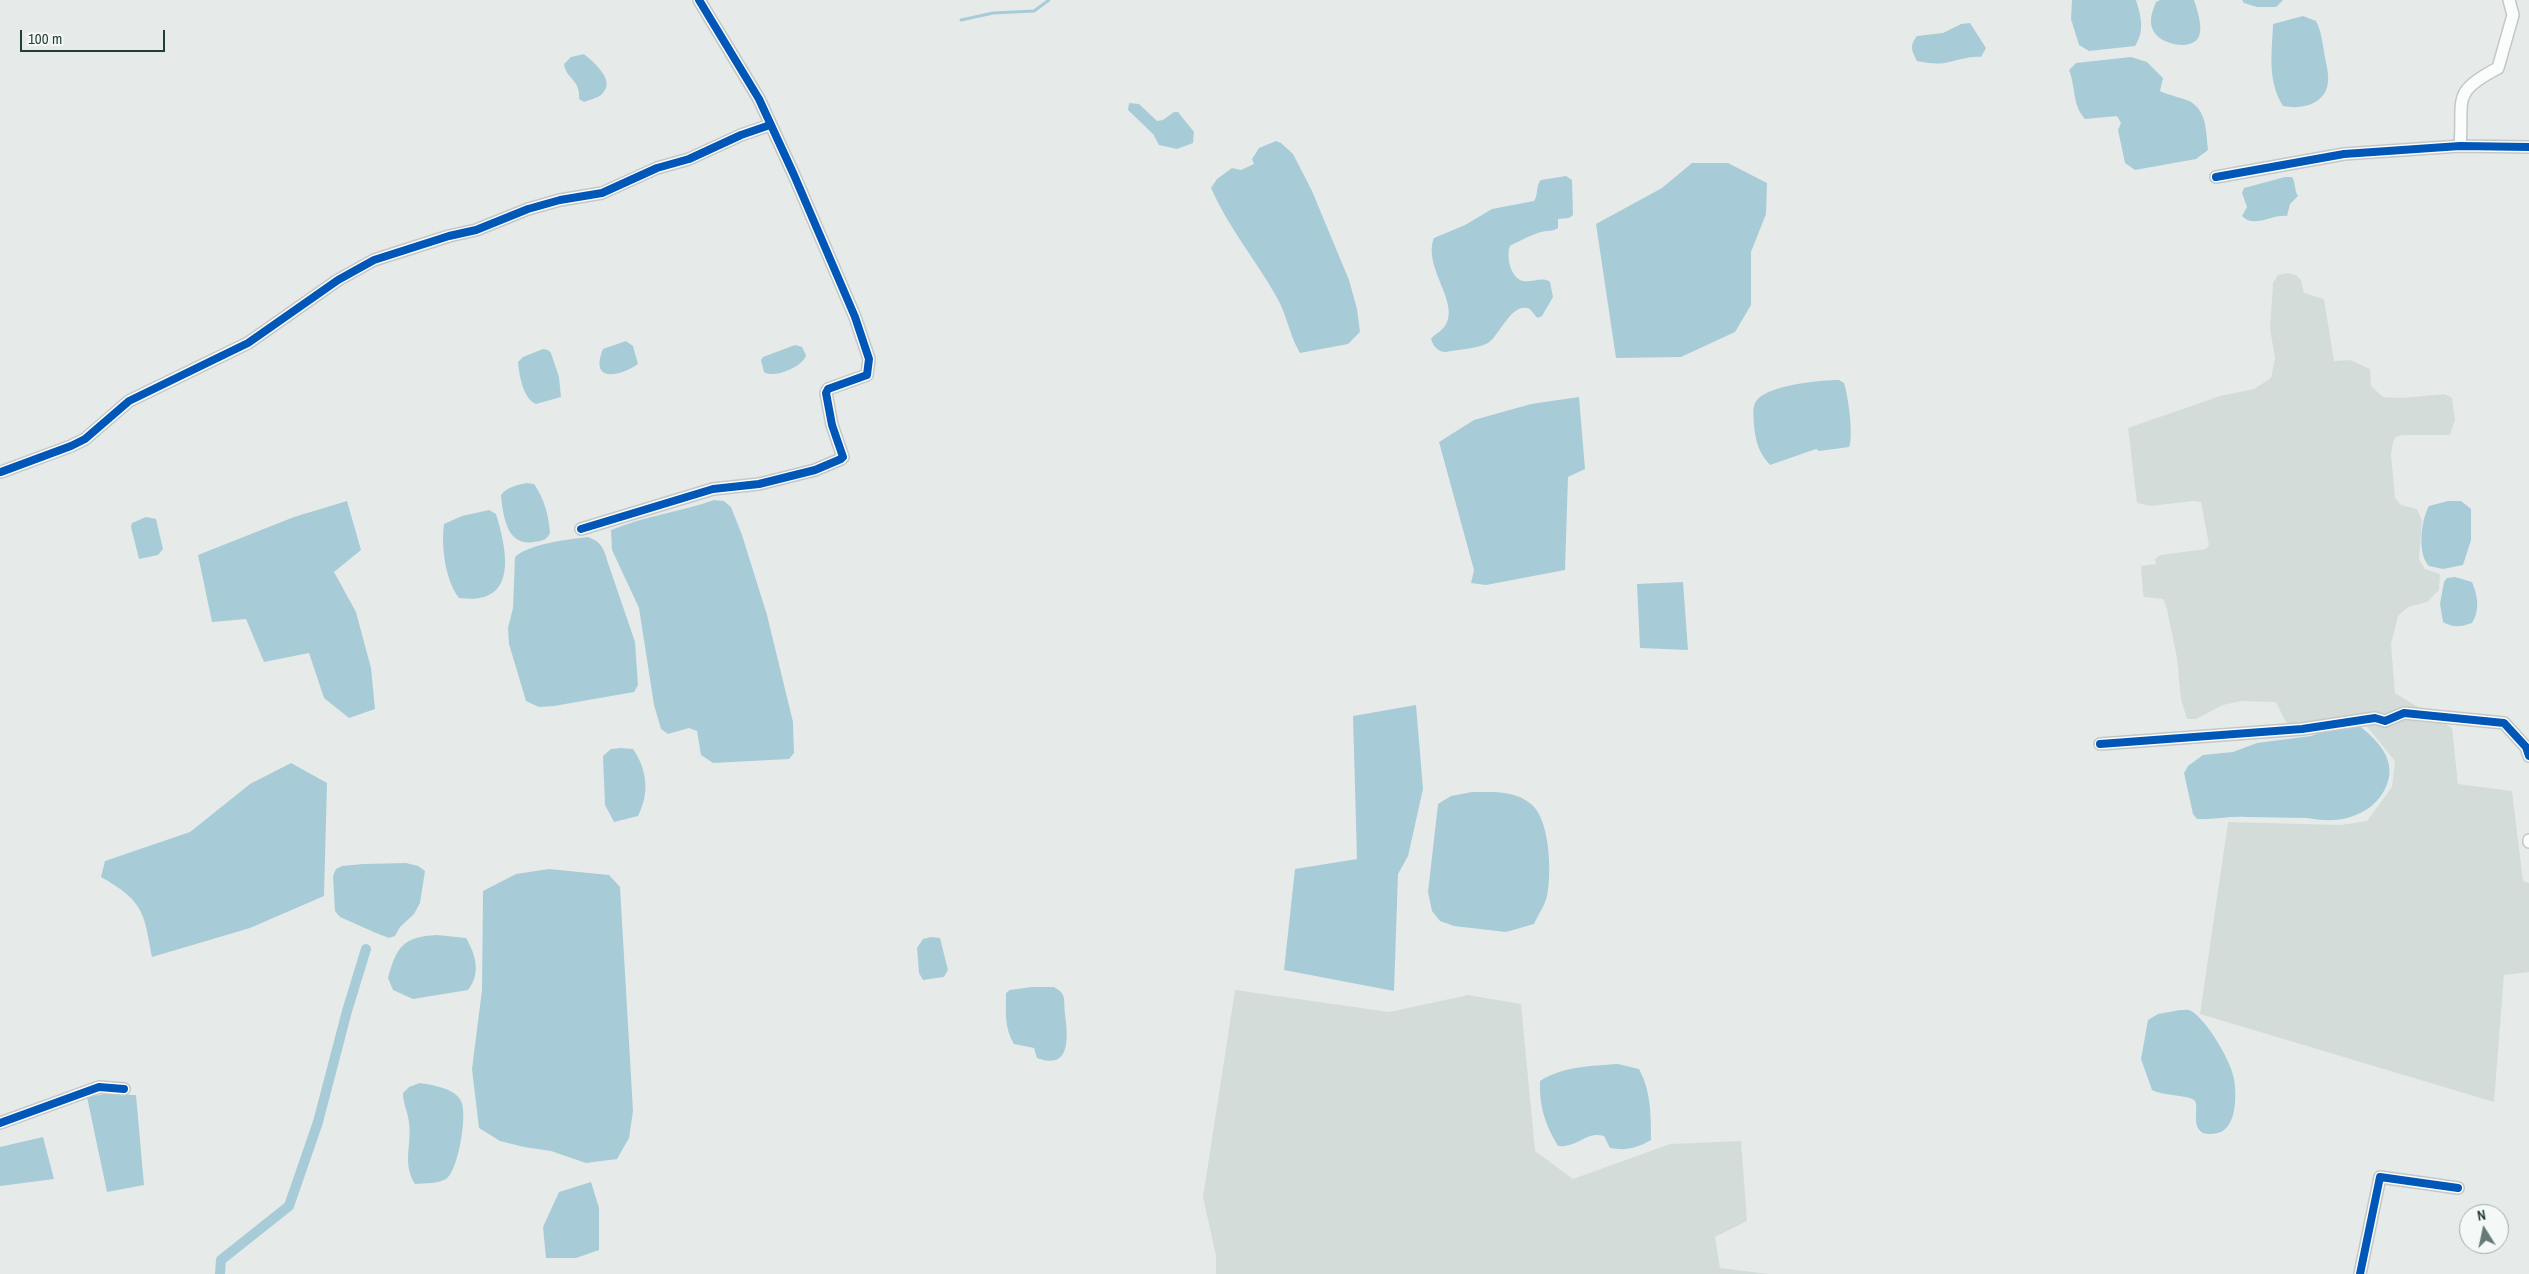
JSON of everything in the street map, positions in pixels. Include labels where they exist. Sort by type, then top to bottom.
[{"type":"street","points":[[581,530],[713,489],[760,484],[815,470],[843,457],[832,425],[826,393],[828,389],[867,375],[869,359],[855,317],[794,175],[759,99],[699,0]]},
{"type":"street","points":[[2460,146],[2461,102],[2464,91],[2478,78],[2498,68],[2513,15],[2509,0]]},
{"type":"street","points":[[1,472],[78,443],[129,401],[248,343],[338,280],[374,260],[449,236],[476,230],[528,209],[602,193],[657,168],[688,159],[741,135],[770,125]]},
{"type":"street","points":[[2216,176],[2344,154],[2460,146],[2529,147]]},
{"type":"street","points":[[2100,744],[2302,729],[2375,718],[2386,721],[2404,713],[2504,723],[2526,747],[2529,756]]},
{"type":"street","points":[[0,1123],[99,1087],[124,1088]]},
{"type":"street","points":[[2360,1274],[2380,1177],[2458,1188]]},
{"type":"shaded area","points":[[2288,273],[2296,275],[2301,280],[2304,293],[2324,299],[2334,361],[2350,360],[2370,369],[2371,386],[2383,397],[2402,398],[2445,394],[2452,398],[2455,420],[2450,435],[2402,435],[2396,437],[2393,442],[2391,454],[2395,498],[2401,505],[2417,509],[2422,521],[2419,559],[2425,569],[2440,574],[2439,590],[2427,602],[2408,607],[2398,616],[2391,644],[2395,693],[2452,728],[2458,784],[2512,791],[2523,881],[2529,883],[2529,972],[2504,975],[2494,1102],[2200,1014],[2228,822],[2341,825],[2367,821],[2392,787],[2395,761],[2360,718],[2294,726],[2286,722],[2276,702],[2241,701],[2223,705],[2196,719],[2187,719],[2181,699],[2177,658],[2167,609],[2163,599],[2144,597],[2143,593],[2141,566],[2156,564],[2155,559],[2160,555],[2206,549],[2209,545],[2201,502],[2193,501],[2150,506],[2137,503],[2128,428],[2220,396],[2254,389],[2271,378],[2275,358],[2270,329],[2273,283],[2278,275]]},
{"type":"shaded area","points":[[1235,990],[1389,1012],[1468,995],[1521,1004],[1535,1151],[1573,1179],[1670,1144],[1741,1141],[1747,1221],[1715,1237],[1720,1268],[1769,1274],[1216,1274],[1216,1256],[1203,1197]]},
{"type":"water","points":[[2072,0],[2136,0],[2141,18],[2141,29],[2135,46],[2089,51],[2079,45],[2071,19]]},
{"type":"water","points":[[2160,0],[2194,0],[2199,19],[2200,34],[2194,42],[2182,45],[2169,43],[2154,32],[2151,17],[2156,2]]},
{"type":"water","points":[[2242,0],[2283,0],[2276,7],[2257,7],[2244,3]]},
{"type":"water","points":[[2303,16],[2316,21],[2319,28],[2328,82],[2323,96],[2312,104],[2298,107],[2283,106],[2278,96],[2273,76],[2273,24]]},
{"type":"water","points":[[1970,23],[1986,48],[1981,57],[1941,63],[1917,61],[1912,48],[1917,36],[1943,33],[1961,24]]},
{"type":"water","points":[[584,54],[602,71],[607,83],[606,89],[602,94],[584,102],[579,99],[578,88],[567,73],[564,64],[571,57]]},
{"type":"water","points":[[2131,57],[2147,62],[2163,78],[2160,91],[2191,102],[2200,111],[2205,123],[2208,150],[2196,159],[2135,170],[2125,163],[2118,130],[2121,123],[2117,116],[2085,119],[2081,114],[2076,102],[2069,70],[2076,63]]},
{"type":"water","points":[[1129,103],[1139,104],[1157,121],[1163,120],[1174,112],[1178,112],[1194,132],[1193,143],[1177,149],[1159,145],[1153,134],[1128,110]]},
{"type":"water","points":[[1276,141],[1293,154],[1312,191],[1349,280],[1357,309],[1360,332],[1348,344],[1300,353],[1280,303],[1225,216],[1211,188],[1217,179],[1232,168],[1241,170],[1254,164],[1252,159],[1259,148]]},
{"type":"water","points":[[1692,163],[1728,163],[1767,183],[1766,214],[1751,252],[1751,305],[1735,332],[1681,357],[1616,358],[1596,224],[1662,188]]},
{"type":"water","points":[[1566,176],[1572,180],[1573,215],[1569,218],[1558,219],[1558,228],[1529,236],[1510,246],[1509,250],[1510,266],[1515,276],[1523,281],[1547,280],[1550,282],[1553,297],[1542,316],[1538,318],[1529,309],[1521,308],[1511,315],[1488,343],[1473,348],[1446,352],[1438,350],[1431,339],[1442,330],[1449,317],[1445,296],[1433,261],[1432,249],[1434,238],[1465,225],[1492,209],[1534,201],[1541,180]]},
{"type":"water","points":[[2285,177],[2292,177],[2298,196],[2290,204],[2287,216],[2252,221],[2242,216],[2247,207],[2242,193],[2244,188]]},
{"type":"water","points":[[626,341],[633,346],[638,364],[615,374],[603,372],[600,368],[600,360],[603,349]]},
{"type":"water","points":[[795,345],[802,347],[806,355],[800,364],[780,373],[768,374],[764,372],[761,360],[763,357]]},
{"type":"water","points":[[543,349],[551,353],[559,377],[561,397],[536,404],[525,392],[518,362],[523,357]]},
{"type":"water","points":[[1839,380],[1844,383],[1849,406],[1851,434],[1849,447],[1819,451],[1816,449],[1770,465],[1761,452],[1756,438],[1753,414],[1755,403],[1760,397],[1781,388],[1820,381]]},
{"type":"water","points":[[1579,397],[1585,469],[1568,477],[1565,570],[1486,585],[1471,583],[1474,570],[1439,442],[1474,420],[1531,404]]},
{"type":"water","points":[[527,483],[534,484],[541,495],[550,533],[546,539],[534,542],[518,540],[512,535],[503,512],[501,495],[503,492],[509,488]]},
{"type":"water","points":[[714,500],[724,501],[731,507],[742,535],[767,615],[793,722],[794,753],[789,759],[713,763],[701,755],[697,731],[689,728],[668,734],[661,729],[654,705],[639,608],[612,550],[611,530]]},
{"type":"water","points":[[347,501],[361,550],[334,572],[356,612],[371,668],[375,709],[349,718],[324,698],[309,653],[264,662],[246,619],[212,622],[198,555],[294,517]]},
{"type":"water","points":[[2448,501],[2461,501],[2471,509],[2471,540],[2463,565],[2443,569],[2429,566],[2425,561],[2422,545],[2422,528],[2429,506]]},
{"type":"water","points":[[489,510],[496,514],[504,545],[504,574],[500,585],[491,594],[478,598],[459,598],[454,591],[447,572],[443,542],[444,524],[462,516]]},
{"type":"water","points":[[146,517],[156,519],[163,549],[158,555],[139,559],[131,527],[132,523]]},
{"type":"water","points":[[588,537],[598,543],[604,552],[635,642],[638,685],[634,692],[539,707],[526,701],[509,644],[508,628],[513,608],[515,557],[521,552],[539,545]]},
{"type":"water","points":[[2455,577],[2472,582],[2477,598],[2475,618],[2472,623],[2460,626],[2443,622],[2440,604],[2444,582],[2447,578]]},
{"type":"water","points":[[1683,582],[1688,650],[1640,648],[1637,584]]},
{"type":"water","points":[[1416,705],[1423,789],[1408,856],[1398,874],[1394,991],[1284,970],[1295,869],[1357,859],[1353,716]]},
{"type":"water","points":[[2358,725],[2381,747],[2388,761],[2389,769],[2389,777],[2382,795],[2361,813],[2352,817],[2330,820],[2240,817],[2197,819],[2193,814],[2184,773],[2188,766],[2203,755],[2233,752],[2257,743],[2311,736],[2339,726]]},
{"type":"water","points":[[611,749],[633,749],[638,757],[644,773],[645,790],[642,807],[638,816],[614,822],[605,805],[603,756]]},
{"type":"water","points":[[291,763],[327,783],[324,896],[250,928],[152,957],[147,928],[139,909],[126,893],[101,877],[105,861],[190,832],[250,784]]},
{"type":"water","points":[[1472,792],[1503,793],[1518,796],[1531,804],[1542,821],[1548,847],[1549,886],[1546,899],[1534,924],[1506,932],[1454,926],[1440,921],[1432,911],[1428,892],[1438,804],[1451,796]]},
{"type":"water","points":[[406,863],[418,866],[425,871],[420,903],[414,914],[400,927],[395,936],[389,938],[376,933],[340,917],[335,911],[333,876],[336,869],[342,866],[363,864]]},
{"type":"water","points":[[549,869],[609,875],[620,887],[633,1111],[629,1138],[617,1159],[586,1163],[551,1151],[500,1141],[479,1128],[472,1069],[482,990],[483,891],[516,874]]},
{"type":"water","points":[[437,935],[466,938],[476,964],[475,978],[468,990],[413,999],[393,990],[388,978],[398,951],[403,945],[416,938]]},
{"type":"water","points":[[931,937],[940,938],[948,970],[944,977],[923,980],[919,973],[917,948],[923,939]]},
{"type":"water","points":[[1054,987],[1063,995],[1067,1032],[1065,1050],[1062,1056],[1056,1060],[1048,1061],[1037,1058],[1034,1048],[1014,1044],[1009,1032],[1006,1019],[1006,993],[1010,990]]},
{"type":"water","points":[[2190,1010],[2197,1015],[2210,1030],[2231,1068],[2235,1090],[2233,1116],[2225,1130],[2218,1133],[2208,1134],[2198,1128],[2196,1123],[2196,1105],[2192,1099],[2152,1090],[2141,1059],[2148,1020],[2158,1014]]},
{"type":"water","points":[[1618,1064],[1639,1069],[1643,1077],[1650,1103],[1651,1140],[1631,1148],[1616,1149],[1610,1148],[1604,1136],[1597,1135],[1587,1137],[1571,1145],[1558,1146],[1544,1115],[1540,1081],[1568,1070],[1588,1066]]},
{"type":"water","points":[[420,1083],[443,1088],[454,1093],[461,1101],[463,1118],[458,1155],[450,1174],[446,1179],[439,1182],[415,1184],[411,1177],[408,1162],[410,1131],[403,1093],[409,1087]]},
{"type":"water","points":[[105,1094],[136,1095],[144,1185],[107,1192],[87,1097]]},
{"type":"water","points":[[43,1137],[54,1179],[0,1186],[0,1147]]},
{"type":"water","points":[[591,1182],[599,1208],[599,1250],[576,1258],[546,1258],[543,1227],[559,1192]]},
{"type":"waterway","points":[[961,20],[993,13],[1034,11],[1049,0]]},
{"type":"waterway","points":[[220,1274],[221,1260],[289,1206],[318,1122],[347,1011],[366,949]]},
{"type":"cycle path","points":[[581,529],[713,489],[759,484],[815,470],[841,459],[843,457],[832,425],[826,393],[828,389],[867,375],[869,359],[855,317],[794,175],[759,99],[699,0]]},
{"type":"cycle path","points":[[1,472],[85,439],[129,401],[248,343],[338,280],[374,260],[449,236],[476,230],[528,209],[560,200],[602,193],[657,168],[689,159],[741,135],[770,125]]},
{"type":"cycle path","points":[[2216,177],[2344,154],[2460,146],[2529,147]]},
{"type":"cycle path","points":[[2100,744],[2302,729],[2375,718],[2385,721],[2404,713],[2504,723],[2526,747],[2529,756]]},
{"type":"cycle path","points":[[0,1123],[99,1087],[124,1089]]},
{"type":"cycle path","points":[[2360,1274],[2380,1177],[2458,1188]]}]
